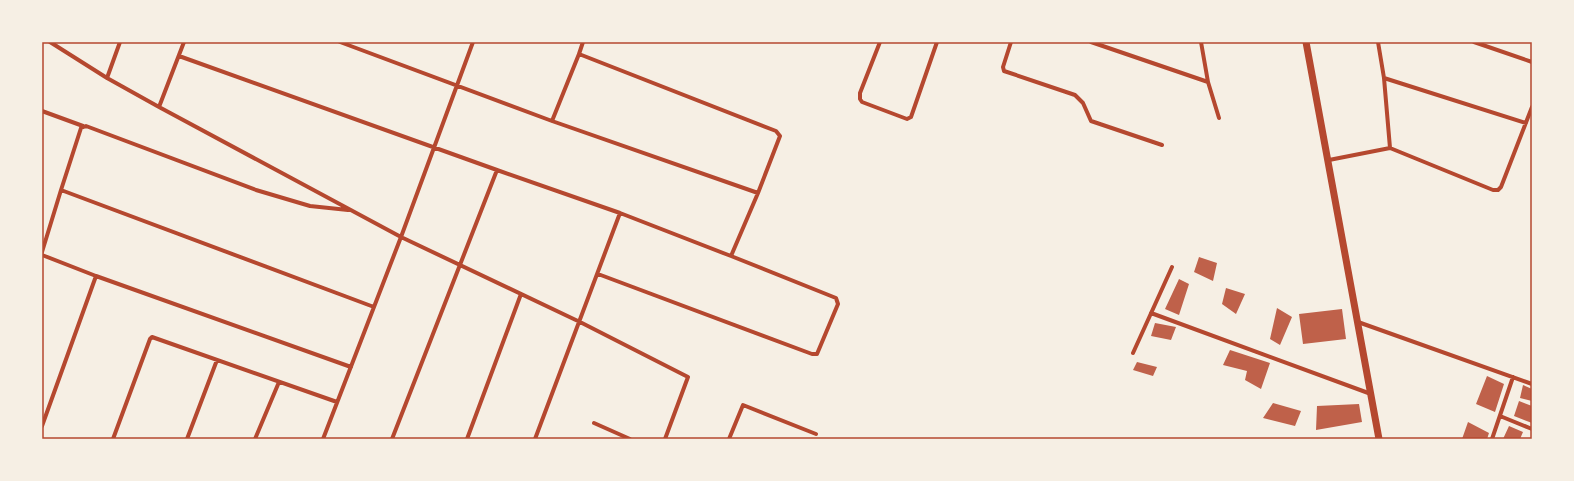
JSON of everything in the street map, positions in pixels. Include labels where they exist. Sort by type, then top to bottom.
[{"type":"street","points":[[51,42],[107,78],[159,108],[351,211],[401,237],[580,322],[688,377],[665,439]]},
{"type":"street","points":[[107,78],[120,42]]},
{"type":"street","points":[[159,108],[184,42]]},
{"type":"street","points":[[340,42],[458,84],[552,121],[758,193]]},
{"type":"street","points":[[323,439],[401,237],[473,42]]},
{"type":"street","points":[[552,121],[583,42]]},
{"type":"street","points":[[880,42],[860,93],[860,99],[862,102],[907,119],[910,117],[937,42]]},
{"type":"street","points":[[1011,42],[1003,67],[1004,72],[1075,95],[1084,103],[1091,121],[1162,145]]},
{"type":"street","points":[[1091,42],[1208,82]]},
{"type":"street","points":[[1201,42],[1208,82],[1219,118]]},
{"type":"street","points":[[1306,42],[1379,439]]},
{"type":"street","points":[[1378,42],[1384,78],[1390,148]]},
{"type":"street","points":[[1474,42],[1532,62]]},
{"type":"street","points":[[579,54],[778,132],[779,138],[758,193],[731,256]]},
{"type":"street","points":[[178,56],[620,213],[836,298],[838,304],[818,354],[812,354],[598,274]]},
{"type":"street","points":[[1384,78],[1526,123]]},
{"type":"street","points":[[1328,160],[1390,148],[1493,190],[1498,190],[1501,187],[1532,106]]},
{"type":"street","points":[[42,111],[83,126],[100,130],[256,190],[310,206],[351,211]]},
{"type":"street","points":[[83,126],[80,128],[42,253],[96,276],[351,367]]},
{"type":"street","points":[[392,439],[497,170]]},
{"type":"street","points":[[61,190],[374,307]]},
{"type":"street","points":[[535,439],[620,213]]},
{"type":"street","points":[[1133,353],[1172,266]]},
{"type":"street","points":[[42,426],[96,276]]},
{"type":"street","points":[[467,439],[521,294]]},
{"type":"street","points":[[1151,312],[1371,394]]},
{"type":"street","points":[[1358,322],[1532,384]]},
{"type":"street","points":[[113,439],[151,337],[337,402]]},
{"type":"street","points":[[187,439],[218,360]]},
{"type":"street","points":[[1492,439],[1513,377]]},
{"type":"street","points":[[255,439],[279,382]]},
{"type":"street","points":[[729,439],[743,405],[816,434]]},
{"type":"street","points":[[1500,416],[1532,429]]},
{"type":"street","points":[[594,423],[630,439]]},
{"type":"building","points":[[1199,257],[1217,263],[1213,281],[1194,272]]},
{"type":"building","points":[[1179,279],[1189,284],[1179,315],[1165,309]]},
{"type":"building","points":[[1226,288],[1245,294],[1236,314],[1222,304]]},
{"type":"building","points":[[1277,308],[1292,317],[1280,345],[1270,339]]},
{"type":"building","points":[[1342,309],[1346,339],[1303,344],[1299,314]]},
{"type":"building","points":[[1155,323],[1176,327],[1171,340],[1151,336]]},
{"type":"building","points":[[1230,350],[1270,363],[1261,389],[1245,380],[1247,371],[1223,365]]},
{"type":"building","points":[[1137,362],[1157,367],[1153,376],[1133,370]]},
{"type":"building","points":[[1487,376],[1504,384],[1495,412],[1476,404]]},
{"type":"building","points":[[1523,385],[1532,389],[1532,401],[1520,398]]},
{"type":"building","points":[[1519,401],[1532,406],[1532,423],[1514,416]]},
{"type":"building","points":[[1273,403],[1301,411],[1295,426],[1263,418]]},
{"type":"building","points":[[1359,404],[1362,422],[1316,430],[1317,406]]},
{"type":"building","points":[[1468,422],[1489,433],[1487,439],[1462,439]]},
{"type":"building","points":[[1509,426],[1523,432],[1520,439],[1503,439]]}]
